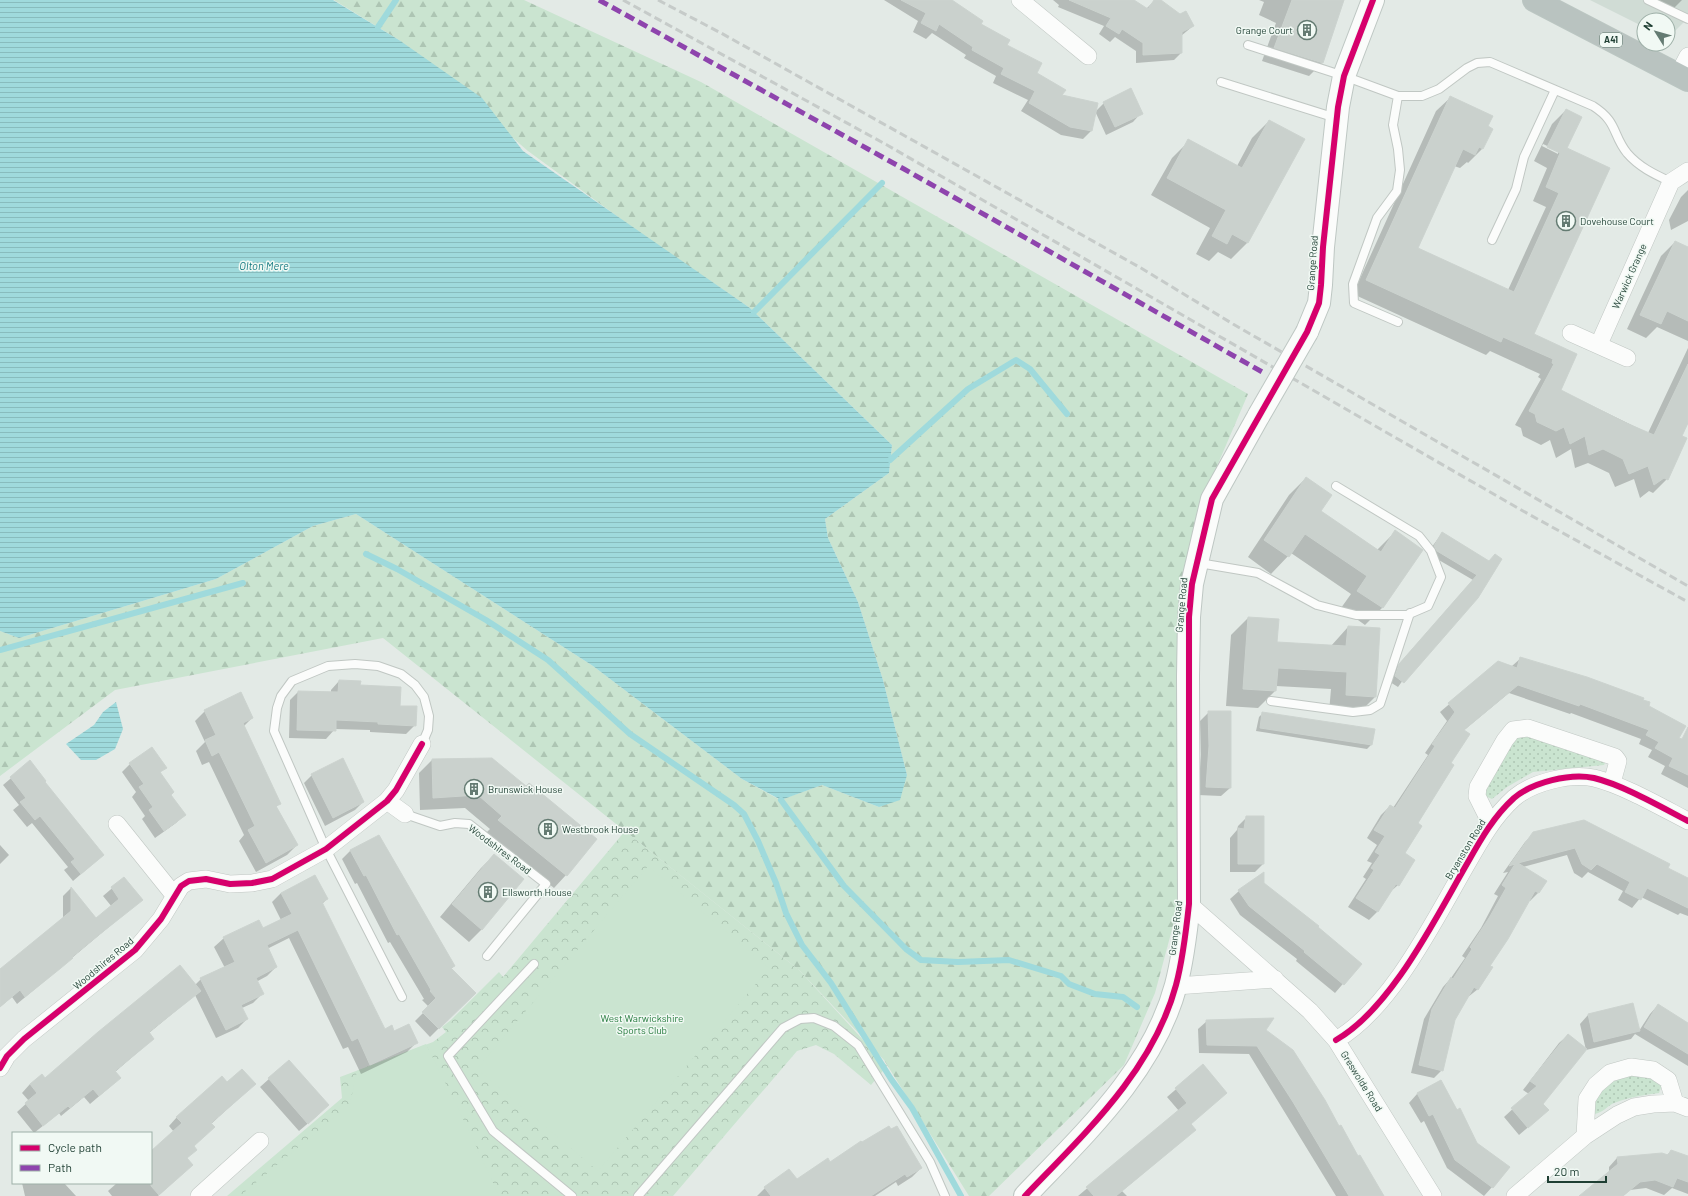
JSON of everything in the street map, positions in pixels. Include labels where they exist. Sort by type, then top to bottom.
[{"type":"highway","name":"A41","points":[[1534,0],[1685,70]]},
{"type":"street","points":[[1020,0],[1088,56]]},
{"type":"street","name":"Grange Road","points":[[1025,1196],[1082,1136],[1110,1104],[1136,1070],[1160,1028],[1176,986],[1185,942],[1189,904],[1188,618],[1196,562],[1212,499],[1307,332],[1319,302],[1336,119],[1344,76],[1373,0]]},
{"type":"street","points":[[1671,182],[1688,171]]},
{"type":"street","name":"Warwick Grange","points":[[1599,344],[1671,182]]},
{"type":"street","points":[[1570,333],[1599,344],[1627,358]]},
{"type":"street","name":"Bryanston Road","points":[[1490,824],[1477,796],[1478,787],[1505,740],[1513,730],[1528,728],[1615,757],[1618,761],[1612,783]]},
{"type":"street","name":"Woodshires Road","points":[[0,1068],[7,1056],[24,1039],[135,950],[161,919],[174,895],[181,886],[189,881],[206,879],[230,884],[252,883],[272,879],[326,849],[387,801],[396,790],[422,744]]},
{"type":"street","name":"Bryanston Road","points":[[1336,1040],[1356,1027],[1395,983],[1415,953],[1490,824],[1515,798],[1544,782],[1578,777],[1593,778],[1612,783],[1688,821]]},
{"type":"street","name":"Woodshires Road","points":[[387,801],[405,814]]},
{"type":"street","points":[[118,824],[174,895]]},
{"type":"street","name":"Greswolde Road","points":[[1189,904],[1310,1011],[1336,1040],[1433,1196]]},
{"type":"street","points":[[1176,986],[1275,979]]},
{"type":"street","points":[[1515,1196],[1585,1136],[1617,1115],[1634,1107],[1681,1105],[1668,1080],[1653,1070],[1631,1067],[1610,1073],[1596,1085],[1587,1099],[1585,1136]]},
{"type":"street","points":[[199,1196],[260,1141]]},
{"type":"lane","points":[[1648,0],[1688,19]]},
{"type":"lane","points":[[1248,45],[1344,76],[1398,96],[1422,96],[1439,88],[1467,68],[1477,64],[1490,62],[1593,106],[1611,121],[1627,153],[1644,168],[1671,182]]},
{"type":"lane","points":[[1221,82],[1336,119]]},
{"type":"lane","points":[[1492,240],[1516,189],[1524,157],[1554,90]]},
{"type":"lane","points":[[1398,96],[1393,125],[1398,149],[1400,170],[1396,190],[1377,218],[1353,284],[1354,303],[1398,322]]},
{"type":"lane","points":[[1196,562],[1258,573],[1317,605],[1356,615],[1407,614],[1428,606],[1441,577],[1431,551],[1419,536],[1336,486]]},
{"type":"lane","points":[[1271,701],[1353,712],[1370,710],[1380,704],[1410,613]]},
{"type":"lane","name":"Woodshires Road","points":[[402,997],[326,849],[274,731],[277,708],[281,696],[292,681],[328,666],[355,664],[378,666],[401,674],[415,685],[424,697],[429,716],[428,730],[422,744]]},
{"type":"lane","name":"Woodshires Road","points":[[405,814],[440,826],[455,823],[469,824],[546,884],[486,956]]},
{"type":"lane","points":[[534,964],[448,1056],[493,1131],[572,1196]]},
{"type":"lane","points":[[638,1196],[783,1028],[800,1019],[814,1018],[834,1026],[858,1045],[930,1162],[945,1196]]},
{"type":"shaded area","points":[[1590,0],[1688,0],[1688,18],[1676,30],[1676,12],[1636,12],[1636,23]]},
{"type":"green space","points":[[334,0],[524,0],[701,82],[1248,394],[1208,487],[1178,907],[1155,993],[1124,1065],[989,1196],[969,1196],[884,1060],[799,970],[383,638],[115,690],[0,776],[0,631],[19,638],[216,579],[313,526],[356,514],[593,666],[742,779],[780,800],[822,785],[879,807],[907,775],[883,680],[858,602],[828,538],[825,519],[889,473],[892,445],[750,308],[640,233],[528,151],[399,40]]},
{"type":"green space","points":[[1520,733],[1606,761],[1604,765],[1533,772],[1507,787],[1492,799],[1485,796],[1484,783]]},
{"type":"green space","name":"West Warwickshire Sports Club","points":[[625,831],[799,970],[887,1066],[871,1085],[834,1054],[816,1045],[797,1051],[673,1196],[227,1196],[342,1098],[340,1077],[433,1042],[446,1032],[442,1027],[451,1020],[499,972],[503,977]]},
{"type":"green space","points":[[648,866],[769,968],[598,1171],[477,1069]]},
{"type":"green space","points":[[426,1044],[499,1196],[240,1196],[350,1104],[357,1071]]},
{"type":"green space","points":[[1627,1073],[1644,1073],[1662,1085],[1659,1093],[1625,1099],[1612,1104],[1598,1113],[1595,1114],[1592,1112],[1597,1096],[1603,1087],[1607,1083]]},
{"type":"water","name":"Olton Mere","points":[[0,0],[333,0],[399,40],[482,98],[523,151],[750,308],[892,445],[889,473],[825,519],[828,538],[858,602],[883,680],[907,775],[900,800],[879,807],[822,785],[781,800],[742,779],[593,666],[356,514],[313,526],[216,579],[19,638],[0,631]]},
{"type":"water","points":[[116,702],[123,729],[115,749],[96,760],[81,760],[66,744],[94,725],[103,712]]},
{"type":"building","points":[[901,0],[952,0],[983,21],[981,24],[1010,40],[1007,45],[1042,63],[1037,73],[1066,90],[1062,95],[1098,103],[1092,131],[1070,127],[1029,103],[1035,91],[1001,74],[1004,68],[972,50],[973,47],[939,24],[936,31],[921,23],[926,13]]},
{"type":"building","points":[[1069,0],[1134,0],[1148,9],[1154,0],[1161,0],[1180,14],[1186,11],[1194,26],[1182,32],[1182,53],[1143,55],[1143,43],[1122,29],[1119,34],[1106,26],[1111,18]]},
{"type":"building","name":"Grange Court","points":[[1292,0],[1344,0],[1323,63],[1274,48]]},
{"type":"building","points":[[1131,88],[1143,114],[1115,127],[1103,102]]},
{"type":"building","name":"Dovehouse Court","points":[[1450,96],[1493,116],[1488,126],[1493,129],[1483,149],[1479,147],[1475,155],[1463,149],[1418,248],[1514,292],[1559,193],[1546,187],[1560,153],[1547,147],[1566,109],[1582,117],[1567,148],[1610,168],[1534,334],[1577,354],[1561,390],[1624,422],[1654,435],[1688,364],[1688,423],[1682,436],[1687,438],[1668,480],[1664,478],[1654,485],[1648,466],[1629,474],[1623,459],[1603,449],[1589,455],[1585,436],[1570,444],[1564,427],[1556,431],[1537,422],[1535,414],[1529,411],[1554,364],[1552,363],[1553,359],[1503,337],[1501,342],[1366,280]]},
{"type":"building","points":[[1269,120],[1305,139],[1248,243],[1232,234],[1227,244],[1212,236],[1226,210],[1167,178],[1188,139],[1242,168]]},
{"type":"building","points":[[1675,241],[1688,247],[1688,321],[1667,311],[1661,324],[1640,315]]},
{"type":"building","points":[[1306,477],[1332,495],[1321,511],[1381,552],[1395,530],[1423,550],[1383,608],[1357,591],[1367,576],[1305,534],[1289,557],[1264,540]]},
{"type":"building","points":[[1442,532],[1489,561],[1495,554],[1502,559],[1478,598],[1404,683],[1395,676],[1399,664],[1477,575],[1437,551],[1434,546]]},
{"type":"building","points":[[1248,617],[1279,619],[1277,642],[1346,646],[1348,626],[1380,628],[1376,697],[1346,695],[1347,672],[1278,668],[1276,691],[1243,689]]},
{"type":"building","points":[[1520,657],[1587,677],[1644,698],[1643,700],[1650,702],[1649,706],[1686,726],[1679,738],[1682,739],[1688,727],[1688,775],[1669,766],[1673,758],[1655,748],[1659,742],[1646,735],[1649,730],[1580,704],[1579,706],[1518,685],[1464,730],[1470,734],[1451,763],[1454,765],[1418,823],[1422,826],[1405,853],[1415,860],[1399,886],[1396,884],[1378,912],[1356,898],[1374,870],[1371,868],[1380,855],[1375,852],[1385,836],[1374,830],[1390,805],[1395,808],[1435,746],[1432,744],[1455,712],[1448,703],[1498,661],[1517,668]]},
{"type":"building","points":[[339,680],[361,681],[360,685],[401,687],[400,706],[417,706],[416,726],[336,720],[336,731],[297,730],[298,691],[338,692]]},
{"type":"building","points":[[241,692],[253,718],[243,723],[281,804],[276,806],[298,845],[266,863],[248,830],[255,826],[219,752],[212,756],[205,740],[216,735],[204,710]]},
{"type":"building","points":[[1208,711],[1231,711],[1231,788],[1206,787],[1209,746]]},
{"type":"building","points":[[1262,712],[1375,729],[1372,745],[1260,728]]},
{"type":"building","points":[[152,747],[167,768],[160,772],[174,792],[171,795],[186,815],[164,831],[149,810],[153,807],[139,787],[144,784],[129,763]]},
{"type":"building","points":[[343,758],[364,802],[333,818],[311,774]]},
{"type":"building","points":[[492,758],[526,786],[529,783],[597,839],[567,876],[498,820],[502,816],[478,795],[433,798],[432,759]]},
{"type":"building","points":[[30,760],[46,781],[45,782],[104,855],[81,874],[71,862],[75,859],[40,816],[35,820],[20,802],[26,798],[10,777]]},
{"type":"building","points":[[1246,816],[1264,816],[1264,864],[1238,864],[1238,828],[1244,829]]},
{"type":"building","points":[[1584,820],[1670,864],[1668,868],[1688,878],[1688,908],[1647,888],[1641,900],[1625,892],[1630,882],[1597,864],[1591,870],[1582,864],[1575,848],[1518,863],[1547,881],[1539,893],[1535,891],[1508,939],[1490,966],[1493,967],[1478,990],[1474,987],[1455,1020],[1443,1071],[1419,1065],[1432,1009],[1451,977],[1453,979],[1472,949],[1470,947],[1506,888],[1502,885],[1515,864],[1509,866],[1533,832]]},
{"type":"building","points":[[379,835],[455,966],[451,968],[476,993],[439,1029],[422,1012],[436,998],[430,991],[431,990],[399,934],[397,935],[366,875],[364,876],[350,850]]},
{"type":"building","name":"Ellsworth House","points":[[494,854],[524,879],[482,930],[452,904]]},
{"type":"building","points":[[1264,872],[1264,883],[1319,926],[1318,927],[1362,964],[1344,985],[1304,952],[1305,951],[1249,906],[1238,890]]},
{"type":"building","points":[[315,875],[328,899],[322,902],[385,1029],[392,1025],[394,1031],[409,1024],[418,1043],[370,1065],[358,1038],[352,1041],[298,930],[267,945],[277,967],[256,978],[264,994],[241,1005],[248,1019],[226,1030],[200,978],[235,962],[223,937],[259,920],[263,928],[292,914],[281,893]]},
{"type":"building","points":[[124,877],[143,900],[25,997],[20,990],[0,1007],[0,969],[71,911],[71,887],[96,918],[119,899],[111,887]]},
{"type":"building","points":[[180,965],[201,991],[149,1032],[154,1039],[115,1071],[121,1078],[99,1096],[93,1089],[70,1108],[68,1106],[43,1126],[25,1103],[37,1093],[30,1084],[42,1074],[45,1078],[98,1032]]},
{"type":"building","points":[[1633,1003],[1640,1031],[1594,1042],[1588,1014]]},
{"type":"building","points":[[1658,1004],[1688,1023],[1688,1054],[1644,1027]]},
{"type":"building","points":[[1274,1018],[1266,1030],[1293,1050],[1325,1100],[1339,1126],[1341,1125],[1358,1156],[1360,1155],[1384,1196],[1349,1196],[1293,1102],[1257,1046],[1207,1045],[1206,1020]]},
{"type":"building","points":[[1568,1034],[1587,1049],[1543,1104],[1549,1110],[1528,1128],[1511,1108],[1537,1086],[1530,1081]]},
{"type":"building","points":[[289,1060],[329,1105],[308,1124],[268,1078]]},
{"type":"building","points":[[1203,1064],[1227,1093],[1191,1124],[1196,1130],[1116,1196],[1094,1196],[1086,1187],[1187,1103],[1175,1088]]},
{"type":"building","points":[[242,1069],[256,1084],[211,1123],[215,1127],[194,1146],[197,1150],[187,1158],[193,1165],[159,1195],[151,1186],[152,1150],[182,1123],[176,1117],[222,1076],[227,1082]]},
{"type":"building","points":[[1441,1080],[1457,1110],[1460,1108],[1477,1143],[1510,1167],[1493,1188],[1455,1160],[1433,1114],[1429,1116],[1417,1093]]},
{"type":"building","points":[[889,1126],[891,1129],[897,1126],[922,1168],[907,1177],[905,1174],[871,1196],[771,1196],[764,1187],[789,1169],[797,1179],[828,1158],[830,1162],[861,1141],[862,1142]]},
{"type":"building","points":[[1671,1150],[1688,1156],[1688,1182],[1677,1178],[1673,1187],[1655,1180],[1640,1182],[1623,1196],[1579,1196],[1618,1164],[1617,1157],[1662,1153],[1668,1155]]},
{"type":"waterway","points":[[378,27],[396,0]]},
{"type":"waterway","points":[[754,312],[882,183]]},
{"type":"waterway","points":[[890,460],[968,389],[1016,360],[1030,369],[1067,414]]},
{"type":"waterway","points":[[366,554],[397,569],[486,620],[548,660],[630,734],[734,805],[744,814],[758,841],[776,883],[786,913],[802,945],[831,983],[891,1079],[912,1108],[961,1196]]},
{"type":"waterway","points":[[0,650],[243,583]]},
{"type":"waterway","points":[[781,800],[844,886],[906,949],[921,960],[958,962],[1009,960],[1061,976],[1069,984],[1095,994],[1123,997],[1137,1007]]},
{"type":"railway","points":[[623,0],[887,145],[1523,511],[1688,602]]},
{"type":"railway","points":[[658,0],[721,33],[1141,268],[1233,324],[1688,586]]},
{"type":"marked path","points":[[599,0],[904,169],[1264,373]]},
{"type":"cycle path","points":[[1025,1196],[1093,1125],[1134,1073],[1151,1046],[1165,1016],[1176,985],[1189,904],[1189,617],[1192,584],[1212,499],[1307,332],[1319,303],[1323,247],[1338,107],[1344,76],[1373,0]]},
{"type":"cycle path","points":[[0,1068],[7,1056],[24,1039],[135,950],[161,919],[181,886],[189,881],[206,879],[230,884],[252,883],[272,879],[326,849],[387,801],[396,790],[422,744]]},
{"type":"cycle path","points":[[1336,1040],[1356,1025],[1376,1006],[1394,984],[1427,934],[1488,828],[1500,812],[1522,792],[1531,787],[1552,780],[1574,777],[1594,778],[1629,791],[1688,821]]},
{"type":"place","name":"Grange Court","points":[[1307,30]]},
{"type":"place","name":"Dovehouse Court","points":[[1566,221]]},
{"type":"place","name":"Brunswick House","points":[[474,789]]},
{"type":"place","name":"Westbrook House","points":[[548,829]]},
{"type":"place","name":"Ellsworth House","points":[[488,892]]}]
